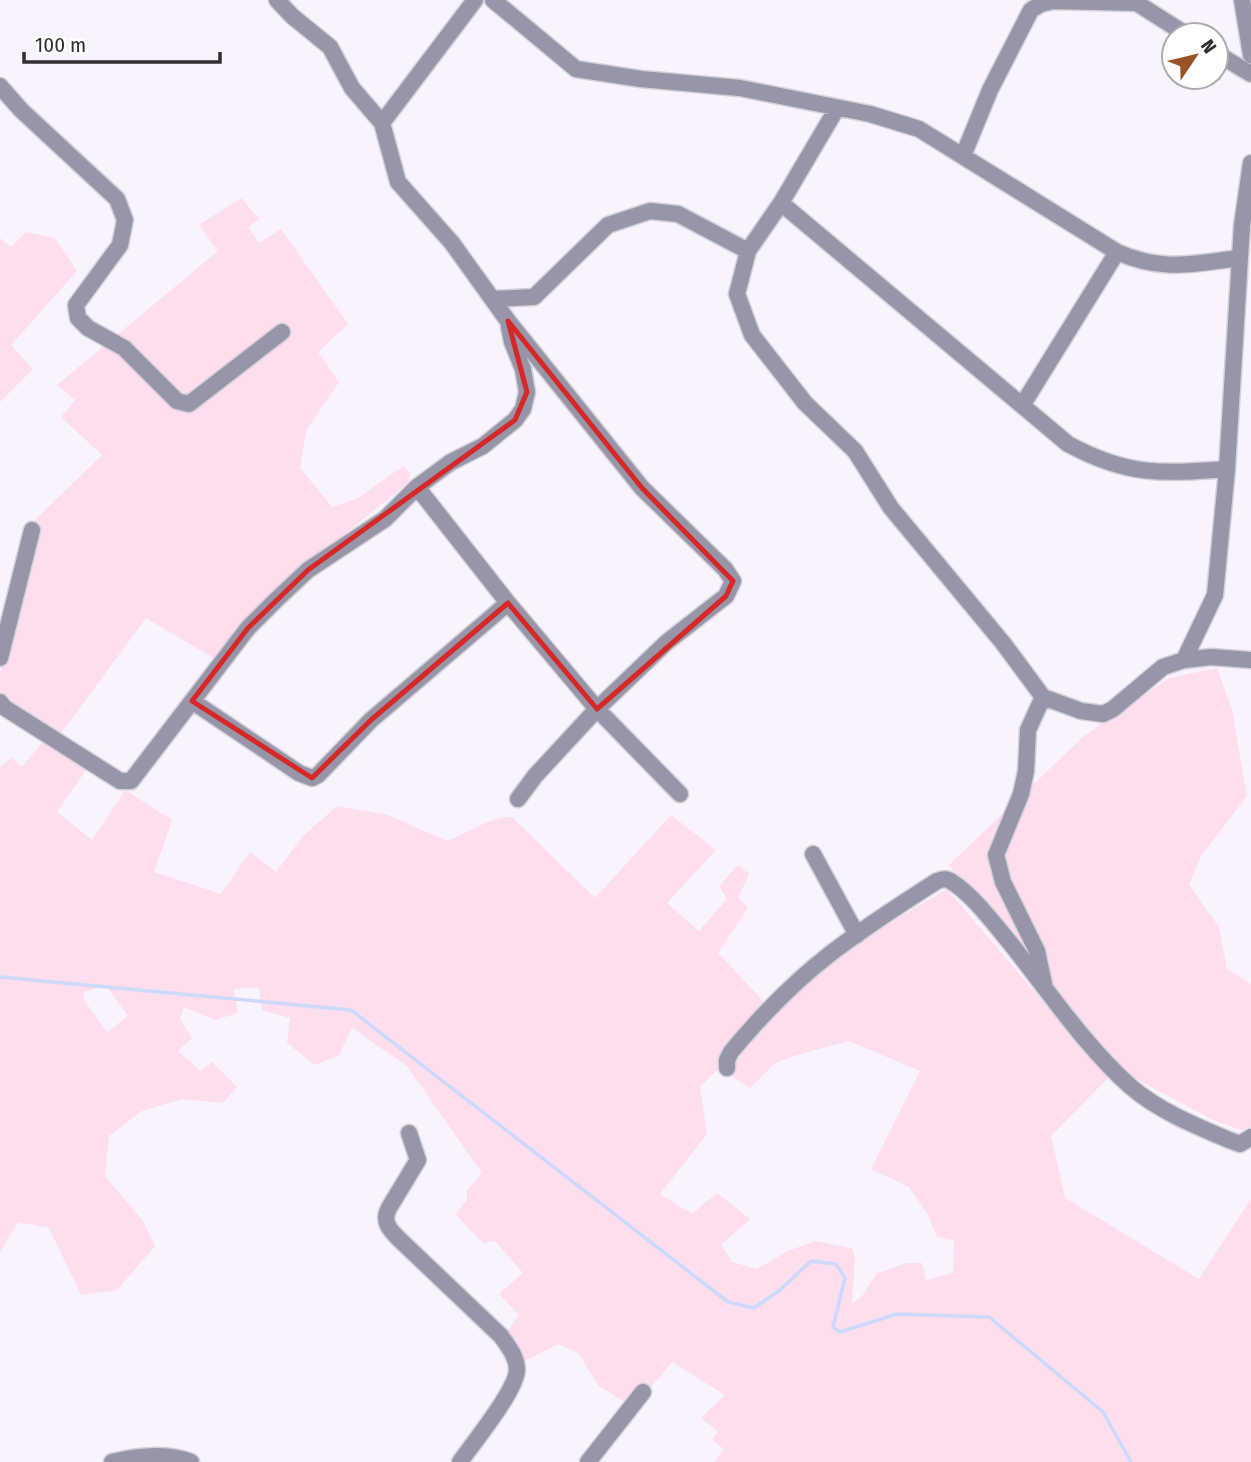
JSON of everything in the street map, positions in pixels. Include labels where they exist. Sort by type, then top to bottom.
[{"type":"street","points":[[277,0],[330,47],[352,88],[382,123],[398,182],[452,243],[508,321],[642,488],[725,569],[733,581],[726,596],[667,642],[597,709],[526,786],[518,799]]},
{"type":"street","points":[[382,123],[475,0]]},
{"type":"street","points":[[493,0],[576,69],[641,79],[740,88],[870,114],[919,129],[1117,252],[1138,261],[1189,265],[1240,258]]},
{"type":"street","points":[[1242,0],[1251,55]]},
{"type":"street","points":[[963,156],[990,90],[1031,10],[1053,1],[1134,1],[1165,21]]},
{"type":"street","points":[[1230,61],[1251,74]]},
{"type":"street","points":[[0,86],[21,110],[117,200],[125,220],[120,245],[76,304],[78,318],[88,328],[124,348],[177,401],[189,404],[282,332]]},
{"type":"street","points":[[837,108],[781,202],[748,251],[737,294],[752,335],[805,403],[855,451],[879,492],[903,524],[1003,643],[1043,697],[1055,704],[1097,715],[1103,714],[1163,667],[1184,660],[1211,657],[1251,660]]},
{"type":"street","points":[[1184,660],[1216,595],[1240,258],[1251,163]]},
{"type":"street","points":[[781,202],[1068,444],[1093,458],[1136,471],[1227,469]]},
{"type":"street","points":[[494,299],[534,296],[608,225],[650,211],[678,214],[748,251]]},
{"type":"street","points":[[1023,404],[1117,252]]},
{"type":"street","points":[[0,702],[5,708],[120,781],[131,781],[248,628],[276,600],[309,570],[385,519],[417,487],[451,462],[483,446],[515,421],[523,409],[527,391],[508,321]]},
{"type":"street","points":[[1234,342],[1251,338]]},
{"type":"street","points":[[417,487],[508,603],[597,709],[680,794]]},
{"type":"street","points":[[0,658],[32,530]]},
{"type":"street","points":[[192,701],[299,773],[312,778],[318,775],[370,720],[508,603]]},
{"type":"street","points":[[1043,697],[1028,730],[1026,771],[1021,793],[996,855],[1003,882],[1037,950],[1045,986]]},
{"type":"street","points":[[813,855],[857,935]]},
{"type":"street","points":[[727,1068],[731,1052],[801,979],[857,935],[937,881],[947,879],[990,919],[1115,1071],[1140,1094],[1183,1119],[1247,1145]]},
{"type":"street","points":[[409,1133],[418,1160],[386,1213],[386,1223],[398,1238],[501,1336],[513,1354],[517,1368],[509,1391],[460,1462]]},
{"type":"street","points":[[588,1462],[643,1392]]},
{"type":"street","points":[[112,1462],[134,1457],[180,1457],[191,1462]]},
{"type":"highlighted area","points":[[508,321],[642,488],[733,581],[726,596],[597,709],[508,603],[371,720],[312,778],[192,701],[248,628],[308,570],[515,420],[527,392]]},
{"type":"shaded area","points":[[241,198],[259,219],[248,227],[259,243],[281,229],[348,324],[318,352],[339,382],[306,431],[300,468],[332,507],[357,499],[403,466],[410,472],[409,482],[280,587],[213,658],[146,618],[59,736],[4,700],[0,689],[0,674],[35,520],[102,455],[61,417],[75,400],[57,385],[218,251],[199,225]]},
{"type":"shaded area","points":[[26,232],[55,238],[77,271],[11,345],[33,369],[0,402],[0,238],[11,247]]},
{"type":"shaded area","points":[[1217,668],[1232,710],[1247,796],[1201,856],[1189,885],[1219,927],[1227,969],[1251,984],[1251,1127],[1241,1130],[1213,1120],[1133,1077],[1110,1059],[949,865],[1083,737],[1169,678]]},
{"type":"shaded area","points":[[50,741],[86,770],[57,812],[92,840],[125,790],[172,820],[154,872],[221,894],[250,852],[276,872],[303,836],[337,806],[388,815],[447,841],[487,822],[512,817],[595,898],[671,815],[716,850],[667,903],[699,931],[727,899],[719,886],[738,865],[749,874],[738,898],[748,908],[718,953],[764,1002],[719,1068],[700,1087],[707,1134],[660,1194],[692,1214],[717,1193],[750,1219],[721,1245],[732,1262],[757,1269],[788,1251],[815,1241],[852,1248],[855,1258],[852,1304],[863,1295],[876,1274],[906,1263],[922,1263],[926,1280],[953,1273],[954,1240],[937,1237],[927,1213],[909,1187],[871,1169],[920,1071],[849,1041],[775,1063],[750,1088],[729,1074],[764,1023],[810,980],[877,932],[947,889],[1108,1078],[1051,1136],[1065,1198],[1199,1279],[1251,1199],[1251,1462],[714,1462],[724,1449],[712,1440],[718,1431],[701,1418],[725,1395],[672,1362],[646,1393],[625,1402],[599,1386],[578,1353],[558,1344],[524,1361],[506,1333],[519,1315],[499,1294],[523,1273],[495,1241],[483,1243],[455,1214],[467,1200],[467,1191],[482,1173],[407,1066],[352,1028],[339,1055],[315,1065],[287,1043],[290,1018],[262,1010],[259,987],[234,989],[238,1013],[215,1020],[184,1007],[180,1019],[192,1038],[178,1051],[201,1071],[212,1062],[237,1087],[223,1103],[182,1099],[142,1111],[109,1136],[105,1176],[143,1221],[155,1246],[117,1290],[81,1295],[49,1228],[18,1222],[0,1252],[0,767],[11,758],[22,767],[41,744]],"holes":[[[106,986],[128,1016],[107,1032],[84,1000],[84,992]]]},
{"type":"waterway","points":[[0,977],[351,1010],[728,1302],[754,1308],[780,1290],[811,1261],[836,1264],[845,1278],[833,1327],[840,1332],[897,1314],[989,1317],[1103,1412],[1131,1462]]}]
